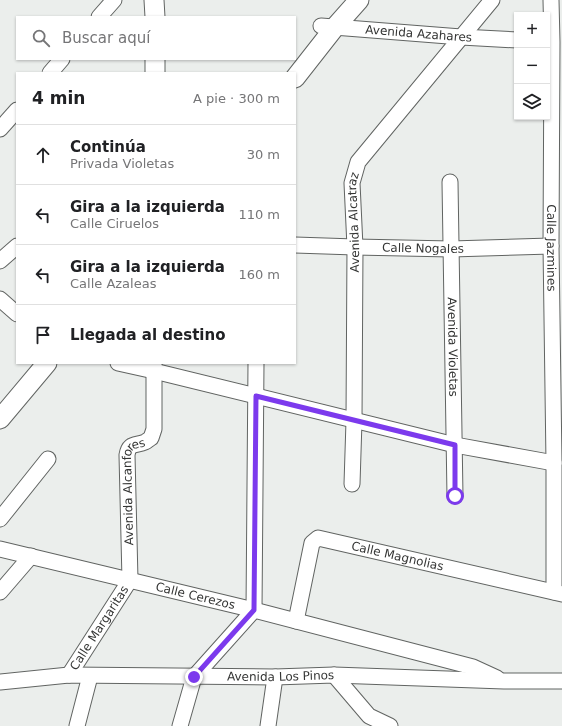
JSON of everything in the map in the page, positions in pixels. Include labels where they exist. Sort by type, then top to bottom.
[{"type":"street","points":[[100,16],[114,0]]},
{"type":"street","points":[[154,0],[155,16]]},
{"type":"street","points":[[296,76],[328,27],[343,0]]},
{"type":"street","points":[[296,58],[328,27],[360,0]]},
{"type":"street","name":"Avenida Alcatraz","points":[[352,484],[354,421],[355,247],[352,183],[358,162],[492,0]]},
{"type":"street","name":"Calle Jazmines","points":[[551,0],[551,246],[554,463],[558,593]]},
{"type":"street","name":"Avenida Azahares","points":[[328,27],[514,40]]},
{"type":"street","points":[[51,72],[61,60]]},
{"type":"street","points":[[155,60],[155,72]]},
{"type":"street","points":[[285,72],[294,60]]},
{"type":"street","name":"Avenida Violetas","points":[[450,182],[455,496]]},
{"type":"street","name":"Calle Nogales","points":[[296,245],[452,248],[551,246]]},
{"type":"street","points":[[0,261],[16,247]]},
{"type":"street","points":[[0,299],[16,313]]},
{"type":"street","points":[[0,419],[46,364]]},
{"type":"street","points":[[127,364],[154,367],[256,396],[455,445],[554,463]]},
{"type":"street","points":[[180,726],[194,677],[254,610],[256,364]]},
{"type":"street","name":"Avenida Alcanfores","points":[[130,580],[126,455],[131,446],[145,442],[151,438],[154,429],[154,367]]},
{"type":"street","points":[[0,520],[48,458]]},
{"type":"street","name":"Calle Magnolias","points":[[296,621],[312,543],[318,538],[558,593]]},
{"type":"street","name":"Calle Cerezos","points":[[0,548],[254,610],[473,667],[504,681]]},
{"type":"street","points":[[0,592],[31,556]]},
{"type":"street","name":"Calle Margaritas","points":[[69,675],[130,580]]},
{"type":"street","name":"Avenida Los Pinos","points":[[0,682],[69,675],[194,677],[334,675],[504,681],[562,681]]},
{"type":"street","points":[[334,675],[368,721],[390,726]]},
{"type":"street","points":[[77,726],[90,676]]},
{"type":"street","points":[[268,726],[275,677]]},
{"type":"route","points":[[194,677],[254,610],[256,396],[455,445],[455,496]]}]
